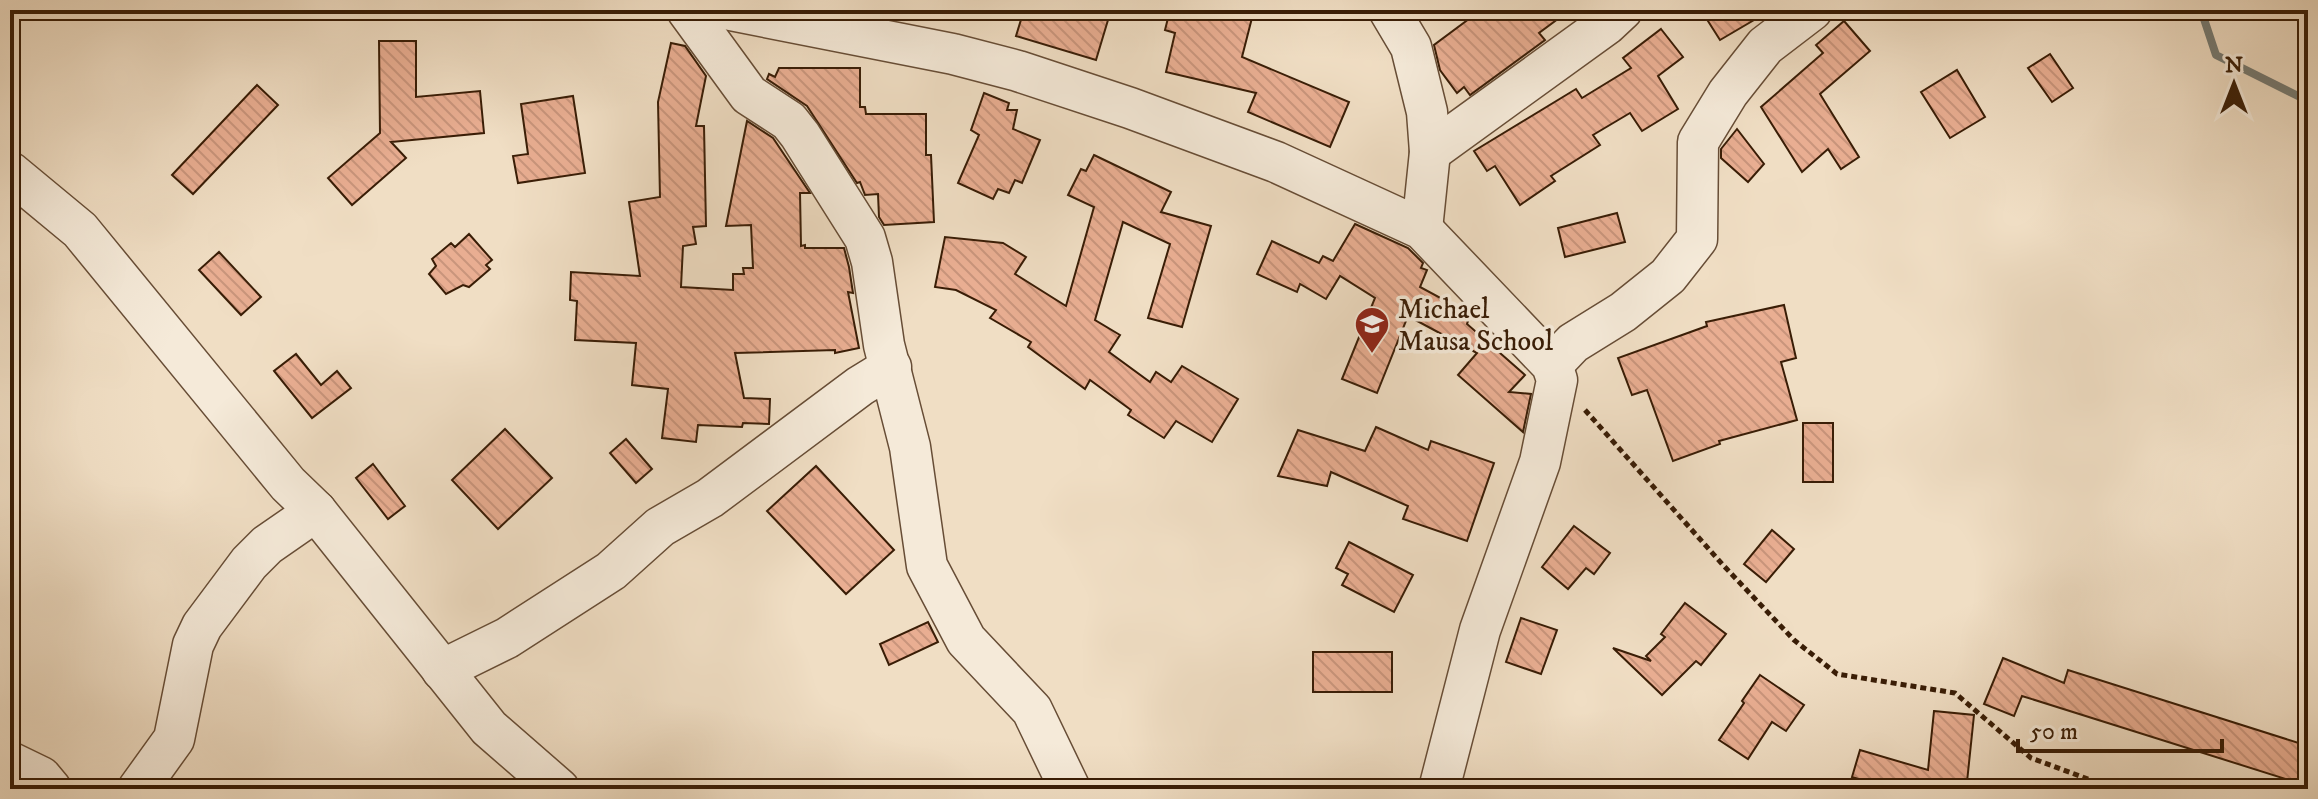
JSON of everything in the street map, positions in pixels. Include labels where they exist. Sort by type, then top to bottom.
[{"type":"street","points":[[687,10],[749,95],[789,121],[800,135],[865,238],[876,284],[884,345],[910,447],[927,566],[966,640],[1032,710],[1070,789]]},
{"type":"street","points":[[730,10],[953,54],[1018,71],[1276,162],[1422,229],[1555,372]]},
{"type":"street","points":[[1389,10],[1411,47],[1427,112],[1430,152],[1422,229]]},
{"type":"street","points":[[1430,152],[1622,10]]},
{"type":"street","points":[[1439,789],[1480,630],[1540,462],[1555,372],[1573,343],[1623,312],[1668,276],[1697,239],[1698,142],[1728,93],[1765,46],[1812,10]]},
{"type":"street","points":[[10,172],[80,230],[288,484],[316,511],[489,728],[559,789]]},
{"type":"street","points":[[442,670],[507,638],[611,571],[660,527],[710,498],[860,386],[891,367]]},
{"type":"street","points":[[138,789],[174,739],[193,645],[202,626],[249,563],[267,545],[316,511]]},
{"type":"street","points":[[10,762],[41,777],[51,789]]},
{"type":"path","points":[[1555,372],[1723,565],[1794,640],[1837,674],[1955,693],[2031,758],[2115,789]]},
{"type":"building","points":[[1024,10],[1111,10],[1096,60],[1016,36]]},
{"type":"building","points":[[1170,10],[1254,10],[1242,57],[1349,102],[1330,147],[1248,112],[1256,93],[1166,72],[1175,33],[1165,30]]},
{"type":"building","points":[[1481,10],[1570,10],[1539,33],[1545,40],[1470,95],[1464,87],[1457,93],[1440,70],[1434,45]]},
{"type":"building","points":[[1701,10],[1771,10],[1720,40]]},
{"type":"building","points":[[1844,21],[1870,51],[1820,94],[1859,157],[1841,169],[1828,149],[1802,172],[1761,107],[1823,53],[1816,45]]},
{"type":"building","points":[[1661,29],[1683,57],[1658,76],[1678,109],[1642,131],[1630,113],[1593,135],[1600,145],[1551,176],[1555,181],[1520,205],[1495,166],[1487,171],[1474,151],[1576,89],[1582,98],[1631,68],[1623,58]]},
{"type":"building","points":[[379,41],[416,41],[416,97],[480,91],[484,133],[391,142],[406,158],[352,205],[328,178],[380,133]]},
{"type":"building","points":[[671,43],[685,46],[706,76],[696,126],[704,126],[706,226],[693,227],[696,244],[683,246],[681,287],[733,290],[733,274],[744,274],[743,268],[753,268],[751,225],[726,226],[747,121],[773,138],[810,193],[800,193],[801,246],[844,248],[853,293],[848,292],[859,348],[835,353],[835,350],[735,353],[744,398],[770,399],[769,424],[743,423],[742,427],[698,425],[696,442],[662,438],[668,389],[632,385],[636,343],[575,340],[577,301],[570,300],[571,272],[640,276],[629,202],[660,197],[658,102]]},
{"type":"building","points":[[2050,54],[2073,88],[2052,102],[2028,68]]},
{"type":"building","points":[[779,68],[860,68],[860,107],[865,107],[866,114],[926,114],[926,155],[931,155],[934,222],[884,225],[879,217],[878,194],[865,195],[860,182],[857,183],[807,106],[767,79],[769,74],[775,77]]},
{"type":"building","points":[[1957,70],[1985,117],[1950,138],[1921,92]]},
{"type":"building","points":[[257,85],[278,105],[193,194],[172,175]]},
{"type":"building","points":[[984,93],[1009,103],[1007,110],[1017,110],[1013,129],[1040,140],[1022,183],[1015,180],[1009,193],[998,189],[993,199],[958,183],[979,135],[971,130]]},
{"type":"building","points":[[573,96],[585,173],[518,183],[513,156],[528,154],[521,104]]},
{"type":"building","points":[[1737,129],[1764,164],[1748,182],[1721,158],[1721,149]]},
{"type":"building","points":[[1094,155],[1171,192],[1161,212],[1211,226],[1182,327],[1148,318],[1170,244],[1123,222],[1095,320],[1120,335],[1109,352],[1150,382],[1156,372],[1171,382],[1182,366],[1238,399],[1212,442],[1176,421],[1164,438],[1128,415],[1131,410],[1090,380],[1085,389],[1028,347],[1031,342],[990,318],[996,310],[956,290],[935,287],[945,237],[1003,243],[1026,257],[1015,274],[1066,306],[1094,207],[1068,195],[1081,169],[1086,171]]},
{"type":"building","points":[[1617,213],[1625,242],[1565,257],[1558,228]]},
{"type":"building","points":[[1355,224],[1408,248],[1423,263],[1421,268],[1427,270],[1420,287],[1450,303],[1446,309],[1468,321],[1467,324],[1525,375],[1509,392],[1531,394],[1523,432],[1458,375],[1477,353],[1408,316],[1377,393],[1342,379],[1375,298],[1340,276],[1326,299],[1300,284],[1297,292],[1257,274],[1272,241],[1319,263],[1323,256],[1333,261]]},
{"type":"building","points":[[469,234],[492,260],[486,265],[490,269],[469,287],[463,285],[446,294],[429,274],[436,266],[432,259],[451,243],[455,247]]},
{"type":"building","points":[[219,252],[261,297],[241,315],[199,270]]},
{"type":"building","points":[[1784,305],[1796,358],[1781,362],[1797,420],[1719,441],[1720,444],[1673,461],[1647,390],[1632,395],[1618,358],[1707,326],[1706,322]]},
{"type":"building","points":[[296,354],[321,385],[337,371],[351,388],[312,418],[274,371]]},
{"type":"building","points":[[1803,423],[1833,423],[1833,482],[1803,482]]},
{"type":"building","points":[[1376,427],[1428,450],[1431,441],[1494,463],[1467,541],[1403,519],[1408,506],[1331,472],[1327,486],[1278,476],[1298,430],[1365,451]]},
{"type":"building","points":[[505,429],[552,478],[498,529],[452,480]]},
{"type":"building","points":[[626,439],[652,469],[636,483],[610,453]]},
{"type":"building","points":[[373,464],[405,506],[388,519],[356,478]]},
{"type":"building","points":[[816,466],[894,550],[846,594],[767,511]]},
{"type":"building","points":[[1574,526],[1610,553],[1594,574],[1586,568],[1568,589],[1542,567]]},
{"type":"building","points":[[1772,530],[1794,549],[1766,582],[1744,564]]},
{"type":"building","points":[[1349,542],[1413,575],[1394,612],[1342,585],[1348,574],[1336,568]]},
{"type":"building","points":[[1685,603],[1726,634],[1701,665],[1696,661],[1662,695],[1613,648],[1651,661],[1646,656],[1665,637],[1661,634]]},
{"type":"building","points":[[1521,618],[1557,630],[1541,674],[1506,662]]},
{"type":"building","points":[[928,622],[938,642],[889,665],[880,644]]},
{"type":"building","points":[[1313,652],[1392,652],[1392,692],[1313,692]]},
{"type":"building","points":[[2003,658],[2064,683],[2068,670],[2308,746],[2308,786],[2022,696],[2014,716],[1984,704]]},
{"type":"building","points":[[1760,675],[1804,705],[1786,731],[1772,722],[1748,759],[1719,740]]},
{"type":"building","points":[[1934,711],[1974,715],[1967,782],[1972,783],[1971,789],[1890,789],[1852,777],[1860,750],[1928,770]]},
{"type":"waterway","points":[[2201,10],[2216,55],[2308,101]]},
{"type":"place","name":"Michael Mausa School","points":[[1372,355]]}]
